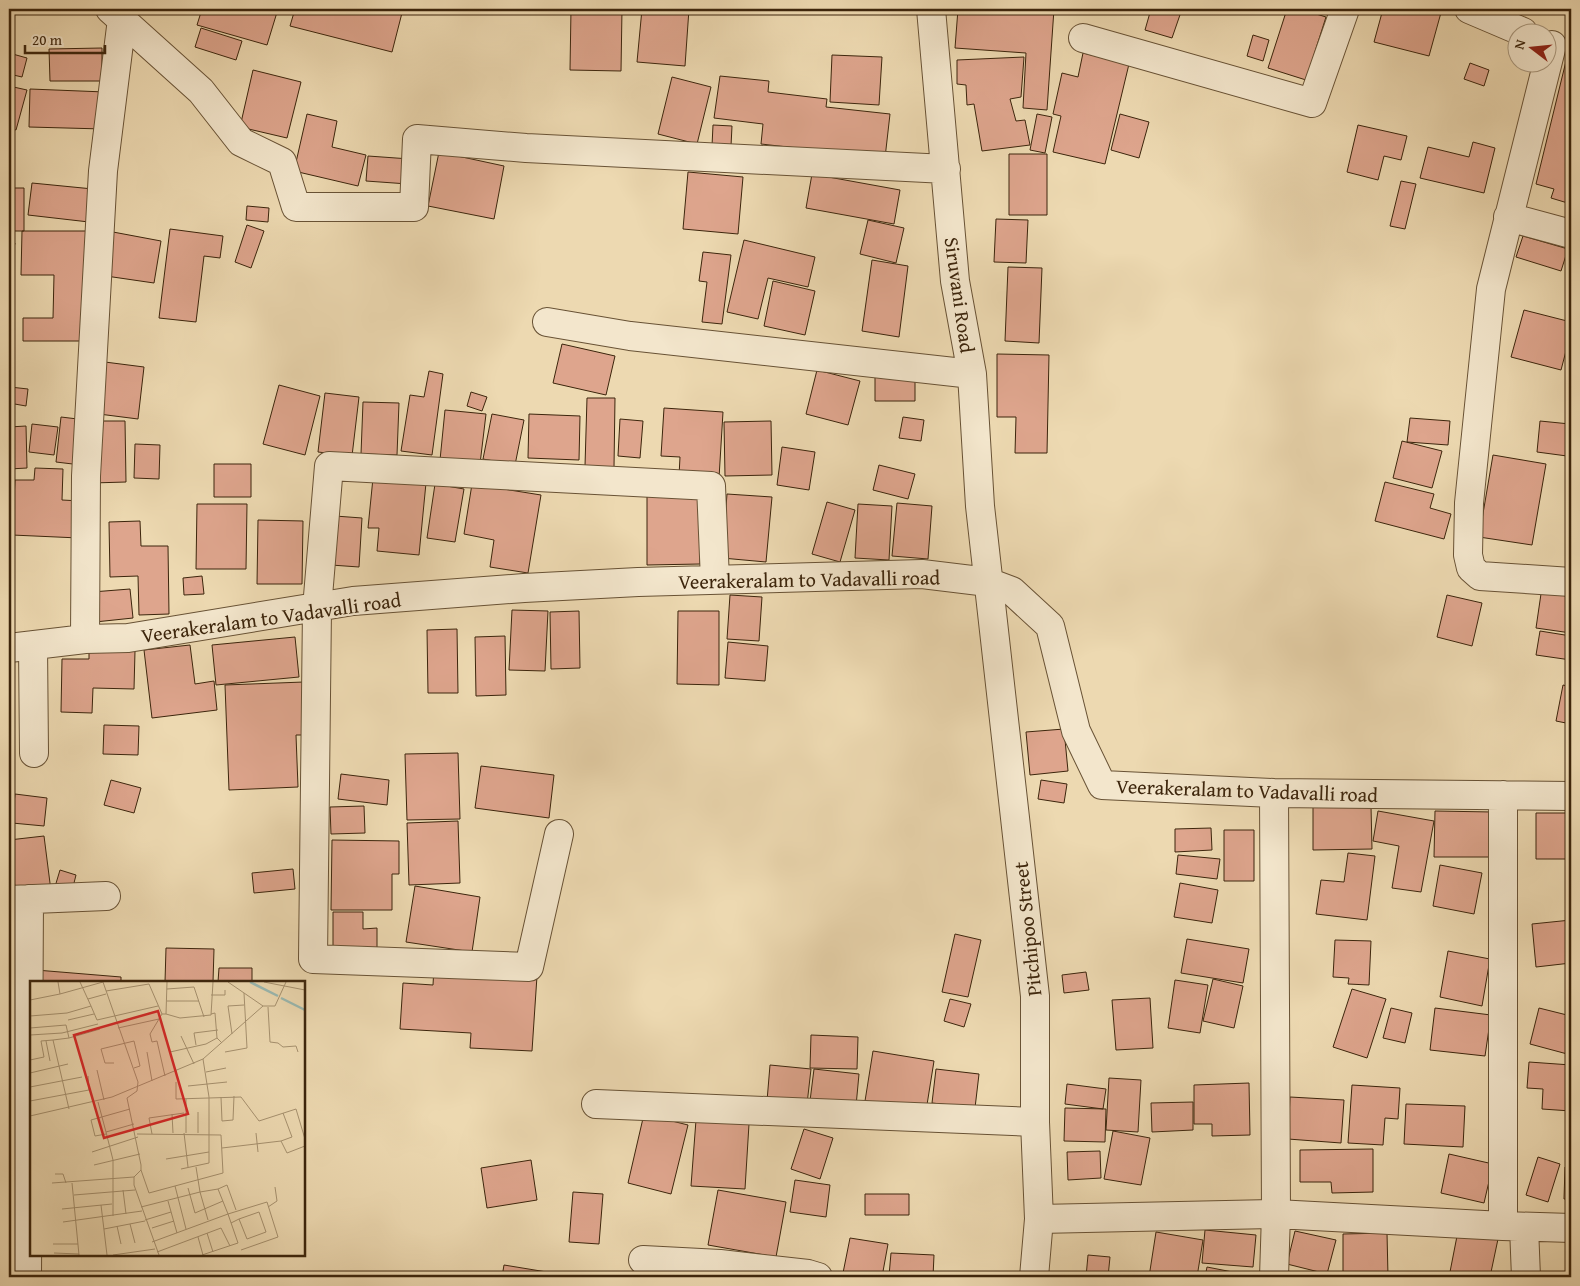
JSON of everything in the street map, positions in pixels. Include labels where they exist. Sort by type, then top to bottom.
[{"type":"street","name":"Siruvani Road","points":[[931,9],[955,281],[972,374],[980,506],[988,582]]},
{"type":"street","points":[[1083,38],[1312,103],[1345,9]]},
{"type":"street","points":[[1469,9],[1508,26]]},
{"type":"street","points":[[116,14],[201,91],[241,142],[282,162],[296,207],[414,207],[418,139],[526,148],[946,169]]},
{"type":"street","points":[[85,639],[86,476],[103,171],[116,14]]},
{"type":"street","points":[[1550,72],[1508,217],[1491,289],[1468,503],[1468,555],[1471,568],[1480,576],[1571,582]]},
{"type":"street","points":[[1508,217],[1571,234]]},
{"type":"street","points":[[547,322],[630,336],[972,374]]},
{"type":"street","points":[[559,834],[529,967],[314,959],[317,608],[329,466],[711,486],[715,580]]},
{"type":"street","name":"Veerakeralam to Vadavalli road","points":[[21,647],[85,639],[128,638],[353,601],[524,588],[922,574],[988,582],[1012,591],[1050,626],[1076,732],[1102,785],[1274,792],[1571,796]]},
{"type":"street","name":"Pitchipoo Street","points":[[988,582],[1035,996],[1035,1122],[1039,1219],[1034,1277]]},
{"type":"street","points":[[21,647],[34,753]]},
{"type":"street","points":[[1274,792],[1276,1214],[1274,1277]]},
{"type":"street","points":[[1503,795],[1513,1226],[1526,1277]]},
{"type":"street","points":[[27,1277],[19,899],[106,896]]},
{"type":"street","points":[[596,1104],[1035,1122]]},
{"type":"street","points":[[1039,1219],[1276,1214],[1571,1228]]},
{"type":"street","points":[[643,1260],[720,1264],[808,1274],[818,1277]]},
{"type":"building","points":[[202,9],[278,9],[267,45],[197,25]]},
{"type":"building","points":[[295,9],[403,9],[392,52],[290,26]]},
{"type":"building","points":[[571,9],[622,9],[621,71],[570,70]]},
{"type":"building","points":[[642,9],[689,9],[685,66],[637,62]]},
{"type":"building","points":[[958,9],[1054,9],[1047,110],[1023,108],[1026,53],[955,48]]},
{"type":"building","points":[[1151,9],[1182,9],[1172,38],[1145,30]]},
{"type":"building","points":[[1287,9],[1300,9],[1326,17],[1306,80],[1268,68]]},
{"type":"building","points":[[1383,9],[1442,9],[1429,56],[1374,42]]},
{"type":"building","points":[[201,28],[242,41],[236,60],[195,47]]},
{"type":"building","points":[[1253,35],[1269,40],[1263,61],[1247,56]]},
{"type":"building","points":[[102,48],[102,81],[50,81],[49,49]]},
{"type":"building","points":[[9,53],[27,58],[22,77],[9,74]]},
{"type":"building","points":[[1083,53],[1129,64],[1105,164],[1053,152],[1061,116],[1053,114],[1062,73],[1078,77]]},
{"type":"building","points":[[832,55],[882,57],[879,105],[830,102]]},
{"type":"building","points":[[1024,57],[1021,97],[1010,99],[1016,121],[1025,120],[1030,145],[982,151],[974,104],[967,105],[966,85],[957,84],[957,60]]},
{"type":"building","points":[[1567,57],[1571,57],[1571,204],[1551,198],[1554,189],[1536,184]]},
{"type":"building","points":[[1470,63],[1489,70],[1484,86],[1464,79]]},
{"type":"building","points":[[253,70],[301,82],[287,138],[240,127]]},
{"type":"building","points":[[720,76],[769,81],[768,92],[827,99],[826,107],[890,114],[885,158],[761,144],[763,124],[714,118]]},
{"type":"building","points":[[672,77],[711,87],[697,144],[658,134]]},
{"type":"building","points":[[9,86],[27,90],[16,130],[9,128]]},
{"type":"building","points":[[30,89],[105,92],[103,129],[29,127]]},
{"type":"building","points":[[307,114],[337,121],[332,147],[366,155],[358,186],[294,171]]},
{"type":"building","points":[[1037,114],[1052,117],[1045,153],[1030,150]]},
{"type":"building","points":[[1120,114],[1149,122],[1139,158],[1111,150]]},
{"type":"building","points":[[713,125],[732,126],[731,146],[712,146]]},
{"type":"building","points":[[1358,125],[1407,136],[1401,160],[1384,156],[1378,180],[1347,172]]},
{"type":"building","points":[[1473,142],[1495,148],[1484,193],[1420,178],[1428,147],[1469,157]]},
{"type":"building","points":[[439,152],[504,166],[494,219],[428,206]]},
{"type":"building","points":[[1009,154],[1047,154],[1047,215],[1009,215]]},
{"type":"building","points":[[368,156],[410,159],[408,184],[366,181]]},
{"type":"building","points":[[688,172],[743,177],[738,234],[683,229]]},
{"type":"building","points":[[812,174],[900,190],[894,224],[806,208]]},
{"type":"building","points":[[1401,181],[1416,184],[1405,229],[1390,226]]},
{"type":"building","points":[[32,183],[93,189],[89,222],[28,215]]},
{"type":"building","points":[[9,188],[24,188],[24,231],[9,231]]},
{"type":"building","points":[[247,206],[269,208],[268,222],[246,220]]},
{"type":"building","points":[[996,219],[1028,220],[1026,263],[994,262]]},
{"type":"building","points":[[868,220],[904,228],[896,263],[860,254]]},
{"type":"building","points":[[247,225],[264,231],[251,268],[235,262]]},
{"type":"building","points":[[170,229],[223,236],[220,258],[204,256],[196,322],[159,318]]},
{"type":"building","points":[[22,231],[86,231],[85,341],[23,341],[23,318],[53,318],[54,275],[21,275]]},
{"type":"building","points":[[113,232],[161,241],[154,283],[106,276]]},
{"type":"building","points":[[1523,236],[1568,249],[1561,271],[1516,257]]},
{"type":"building","points":[[744,240],[815,257],[808,287],[768,278],[758,319],[727,312]]},
{"type":"building","points":[[9,242],[15,243],[9,271]]},
{"type":"building","points":[[703,252],[731,255],[722,324],[702,322],[707,282],[699,281]]},
{"type":"building","points":[[872,260],[908,266],[899,337],[862,331]]},
{"type":"building","points":[[1008,267],[1042,268],[1039,343],[1005,341]]},
{"type":"building","points":[[773,281],[815,291],[805,335],[764,326]]},
{"type":"building","points":[[1524,310],[1571,322],[1571,332],[1561,370],[1511,357]]},
{"type":"building","points":[[562,344],[615,356],[606,395],[553,383]]},
{"type":"building","points":[[997,354],[1049,355],[1047,453],[1015,453],[1016,417],[997,417]]},
{"type":"building","points":[[97,361],[144,367],[138,419],[91,413]]},
{"type":"building","points":[[817,370],[860,381],[848,425],[806,414]]},
{"type":"building","points":[[875,370],[915,371],[915,401],[875,401]]},
{"type":"building","points":[[429,371],[443,374],[432,455],[401,451],[410,395],[424,397]]},
{"type":"building","points":[[279,385],[320,396],[305,455],[263,444]]},
{"type":"building","points":[[10,387],[28,389],[26,406],[9,403]]},
{"type":"building","points":[[471,392],[487,397],[482,411],[467,406]]},
{"type":"building","points":[[325,393],[359,397],[352,456],[318,452]]},
{"type":"building","points":[[587,398],[615,398],[614,467],[585,466]]},
{"type":"building","points":[[363,402],[399,403],[397,455],[361,454]]},
{"type":"building","points":[[664,408],[723,412],[719,478],[679,476],[680,457],[661,456]]},
{"type":"building","points":[[445,410],[486,414],[480,464],[440,460]]},
{"type":"building","points":[[492,414],[524,420],[515,465],[483,459]]},
{"type":"building","points":[[529,414],[580,416],[579,460],[528,458]]},
{"type":"building","points":[[61,417],[86,420],[81,465],[56,462]]},
{"type":"building","points":[[903,417],[924,420],[921,441],[899,438]]},
{"type":"building","points":[[1410,418],[1450,421],[1448,445],[1407,442]]},
{"type":"building","points":[[620,419],[643,421],[640,458],[618,456]]},
{"type":"building","points":[[91,421],[125,421],[126,482],[92,483]]},
{"type":"building","points":[[771,421],[772,475],[725,476],[724,422]]},
{"type":"building","points":[[1540,421],[1570,424],[1567,456],[1537,452]]},
{"type":"building","points":[[32,424],[58,427],[54,455],[29,452]]},
{"type":"building","points":[[26,426],[27,468],[9,469],[9,427]]},
{"type":"building","points":[[1402,441],[1442,451],[1432,488],[1393,478]]},
{"type":"building","points":[[135,444],[160,445],[159,479],[134,478]]},
{"type":"building","points":[[782,447],[815,452],[809,490],[777,485]]},
{"type":"building","points":[[1493,455],[1546,464],[1532,545],[1479,537]]},
{"type":"building","points":[[214,464],[251,464],[251,497],[214,497]]},
{"type":"building","points":[[879,465],[915,474],[908,499],[873,490]]},
{"type":"building","points":[[35,468],[63,469],[62,500],[81,501],[79,538],[12,535],[15,480],[34,480]]},
{"type":"building","points":[[373,478],[426,483],[419,555],[377,551],[379,528],[368,528]]},
{"type":"building","points":[[1385,482],[1434,494],[1430,508],[1451,514],[1444,539],[1375,521]]},
{"type":"building","points":[[435,484],[464,489],[455,542],[427,538]]},
{"type":"building","points":[[472,484],[541,495],[528,573],[490,567],[494,540],[464,534]]},
{"type":"building","points":[[727,494],[772,497],[766,562],[722,558]]},
{"type":"building","points":[[699,495],[700,564],[647,565],[647,496]]},
{"type":"building","points":[[827,502],[855,510],[840,562],[812,554]]},
{"type":"building","points":[[897,503],[932,506],[928,559],[892,556]]},
{"type":"building","points":[[197,504],[247,504],[246,569],[196,569]]},
{"type":"building","points":[[858,504],[892,506],[889,560],[855,558]]},
{"type":"building","points":[[335,516],[362,518],[359,567],[331,565]]},
{"type":"building","points":[[258,520],[303,521],[302,584],[257,584]]},
{"type":"building","points":[[140,521],[141,546],[168,546],[169,614],[139,615],[138,576],[110,577],[109,522]]},
{"type":"building","points":[[202,576],[204,594],[184,595],[183,578]]},
{"type":"building","points":[[1542,587],[1571,592],[1571,633],[1536,628]]},
{"type":"building","points":[[130,589],[133,618],[95,622],[92,592]]},
{"type":"building","points":[[730,595],[762,597],[759,641],[727,639]]},
{"type":"building","points":[[1447,595],[1482,603],[1472,646],[1437,637]]},
{"type":"building","points":[[512,610],[548,611],[545,671],[509,670]]},
{"type":"building","points":[[579,611],[580,668],[551,669],[550,612]]},
{"type":"building","points":[[678,611],[719,611],[719,685],[677,684]]},
{"type":"building","points":[[457,629],[458,693],[428,693],[427,630]]},
{"type":"building","points":[[1540,631],[1571,636],[1571,660],[1536,655]]},
{"type":"building","points":[[505,636],[506,695],[476,696],[475,637]]},
{"type":"building","points":[[295,637],[299,677],[216,685],[212,645]]},
{"type":"building","points":[[728,642],[768,646],[765,681],[725,678]]},
{"type":"building","points":[[190,645],[195,684],[214,681],[217,710],[152,718],[144,650]]},
{"type":"building","points":[[89,650],[135,651],[134,689],[93,688],[92,713],[61,712],[62,659],[89,659]]},
{"type":"building","points":[[304,682],[306,735],[296,735],[298,787],[229,790],[225,685]]},
{"type":"building","points":[[1563,685],[1571,687],[1571,724],[1556,721]]},
{"type":"building","points":[[104,725],[139,726],[138,755],[103,754]]},
{"type":"building","points":[[1064,729],[1068,771],[1030,775],[1026,732]]},
{"type":"building","points":[[458,753],[460,819],[407,820],[405,754]]},
{"type":"building","points":[[481,766],[554,775],[549,818],[475,808]]},
{"type":"building","points":[[341,774],[389,780],[387,805],[338,799]]},
{"type":"building","points":[[111,780],[141,788],[134,813],[104,805]]},
{"type":"building","points":[[1041,780],[1067,784],[1064,803],[1038,799]]},
{"type":"building","points":[[15,794],[47,798],[44,826],[12,823]]},
{"type":"building","points":[[364,806],[365,833],[331,834],[330,807]]},
{"type":"building","points":[[1371,806],[1372,849],[1313,850],[1313,807]]},
{"type":"building","points":[[1378,811],[1434,821],[1421,892],[1392,888],[1399,846],[1373,841]]},
{"type":"building","points":[[1435,811],[1492,812],[1491,857],[1434,857]]},
{"type":"building","points":[[1536,813],[1571,813],[1571,859],[1536,859]]},
{"type":"building","points":[[458,821],[460,883],[409,885],[407,823]]},
{"type":"building","points":[[1211,828],[1212,850],[1175,852],[1175,829]]},
{"type":"building","points":[[1224,830],[1254,830],[1254,881],[1224,881]]},
{"type":"building","points":[[44,836],[51,891],[16,895],[9,840]]},
{"type":"building","points":[[332,840],[399,841],[399,874],[392,874],[392,910],[331,910]]},
{"type":"building","points":[[1348,853],[1375,856],[1367,920],[1316,914],[1321,880],[1344,882]]},
{"type":"building","points":[[1178,855],[1220,859],[1217,879],[1176,874]]},
{"type":"building","points":[[1440,865],[1482,873],[1474,914],[1433,906]]},
{"type":"building","points":[[293,869],[295,889],[254,893],[252,873]]},
{"type":"building","points":[[60,870],[76,875],[71,895],[54,890]]},
{"type":"building","points":[[1180,883],[1218,890],[1212,923],[1174,917]]},
{"type":"building","points":[[415,886],[480,897],[472,952],[406,942]]},
{"type":"building","points":[[9,904],[13,905],[11,943],[23,943],[21,971],[9,971]]},
{"type":"building","points":[[333,912],[363,912],[363,929],[377,928],[377,948],[333,948]]},
{"type":"building","points":[[1571,920],[1571,963],[1536,967],[1532,924]]},
{"type":"building","points":[[955,934],[981,940],[968,997],[942,992]]},
{"type":"building","points":[[1187,939],[1249,949],[1243,983],[1181,973]]},
{"type":"building","points":[[1335,940],[1371,941],[1369,985],[1348,984],[1349,978],[1333,977]]},
{"type":"building","points":[[166,948],[214,949],[213,981],[165,981]]},
{"type":"building","points":[[1448,951],[1490,959],[1482,1006],[1440,997]]},
{"type":"building","points":[[434,967],[537,976],[532,1051],[470,1048],[471,1033],[400,1029],[403,983],[433,985]]},
{"type":"building","points":[[219,968],[252,968],[252,981],[218,981]]},
{"type":"building","points":[[36,970],[121,977],[121,981],[35,981]]},
{"type":"building","points":[[1086,972],[1089,990],[1064,993],[1062,975]]},
{"type":"building","points":[[9,974],[20,974],[19,1035],[9,1035]]},
{"type":"building","points":[[1213,979],[1243,986],[1234,1028],[1203,1021]]},
{"type":"building","points":[[1175,980],[1208,985],[1200,1033],[1168,1028]]},
{"type":"building","points":[[1352,989],[1386,999],[1367,1058],[1333,1047]]},
{"type":"building","points":[[1150,998],[1153,1048],[1116,1050],[1112,1000]]},
{"type":"building","points":[[950,999],[971,1004],[964,1027],[944,1021]]},
{"type":"building","points":[[1391,1008],[1412,1013],[1405,1043],[1383,1038]]},
{"type":"building","points":[[1435,1008],[1491,1015],[1485,1056],[1430,1050]]},
{"type":"building","points":[[1539,1008],[1571,1016],[1571,1055],[1530,1044]]},
{"type":"building","points":[[811,1035],[858,1037],[857,1069],[810,1068]]},
{"type":"building","points":[[873,1051],[934,1061],[926,1111],[865,1101]]},
{"type":"building","points":[[1529,1062],[1571,1065],[1571,1111],[1542,1109],[1543,1089],[1527,1088]]},
{"type":"building","points":[[770,1065],[811,1069],[807,1104],[767,1101]]},
{"type":"building","points":[[814,1069],[859,1074],[856,1106],[810,1101]]},
{"type":"building","points":[[936,1069],[979,1074],[975,1108],[932,1103]]},
{"type":"building","points":[[1109,1078],[1141,1080],[1138,1132],[1106,1130]]},
{"type":"building","points":[[1249,1083],[1250,1135],[1212,1136],[1212,1124],[1194,1124],[1194,1085]]},
{"type":"building","points":[[1067,1084],[1106,1089],[1103,1109],[1065,1104]]},
{"type":"building","points":[[1352,1085],[1400,1088],[1398,1119],[1385,1118],[1383,1145],[1348,1143]]},
{"type":"building","points":[[19,1089],[19,1125],[9,1125],[9,1090]]},
{"type":"building","points":[[1290,1097],[1344,1100],[1341,1143],[1288,1139]]},
{"type":"building","points":[[1193,1102],[1193,1130],[1152,1132],[1151,1103]]},
{"type":"building","points":[[1406,1104],[1465,1106],[1463,1147],[1404,1144]]},
{"type":"building","points":[[1065,1108],[1106,1109],[1105,1142],[1064,1141]]},
{"type":"building","points":[[644,1114],[688,1125],[671,1194],[628,1183]]},
{"type":"building","points":[[696,1120],[749,1124],[745,1189],[691,1186]]},
{"type":"building","points":[[804,1129],[833,1138],[820,1179],[791,1169]]},
{"type":"building","points":[[1113,1131],[1150,1138],[1141,1185],[1104,1179]]},
{"type":"building","points":[[1373,1149],[1373,1192],[1332,1193],[1331,1182],[1300,1182],[1300,1150]]},
{"type":"building","points":[[1100,1151],[1101,1178],[1068,1180],[1067,1152]]},
{"type":"building","points":[[1449,1154],[1493,1164],[1484,1203],[1441,1193]]},
{"type":"building","points":[[1538,1157],[1560,1164],[1548,1202],[1526,1195]]},
{"type":"building","points":[[531,1160],[537,1200],[487,1208],[481,1168]]},
{"type":"building","points":[[1565,1167],[1571,1167],[1571,1199],[1564,1199]]},
{"type":"building","points":[[795,1180],[830,1185],[826,1217],[790,1212]]},
{"type":"building","points":[[718,1190],[786,1202],[776,1257],[708,1245]]},
{"type":"building","points":[[573,1192],[603,1194],[599,1244],[569,1242]]},
{"type":"building","points":[[865,1194],[909,1194],[909,1215],[865,1215]]},
{"type":"building","points":[[1205,1230],[1256,1235],[1253,1267],[1202,1263]]},
{"type":"building","points":[[1295,1231],[1336,1240],[1327,1274],[1287,1264]]},
{"type":"building","points":[[1458,1231],[1498,1239],[1490,1277],[1449,1277]]},
{"type":"building","points":[[1156,1232],[1203,1240],[1197,1277],[1149,1277]]},
{"type":"building","points":[[1387,1233],[1388,1276],[1343,1277],[1343,1234]]},
{"type":"building","points":[[850,1238],[888,1244],[882,1277],[864,1277],[843,1273]]},
{"type":"building","points":[[891,1253],[934,1255],[933,1277],[889,1276]]},
{"type":"building","points":[[1088,1255],[1110,1257],[1108,1277],[1086,1277]]},
{"type":"building","points":[[504,1265],[559,1274],[558,1277],[502,1277]]},
{"type":"building","points":[[1207,1267],[1253,1276],[1253,1277],[1205,1277]]},
{"type":"building","points":[[1295,1273],[1337,1276],[1295,1277]]}]
